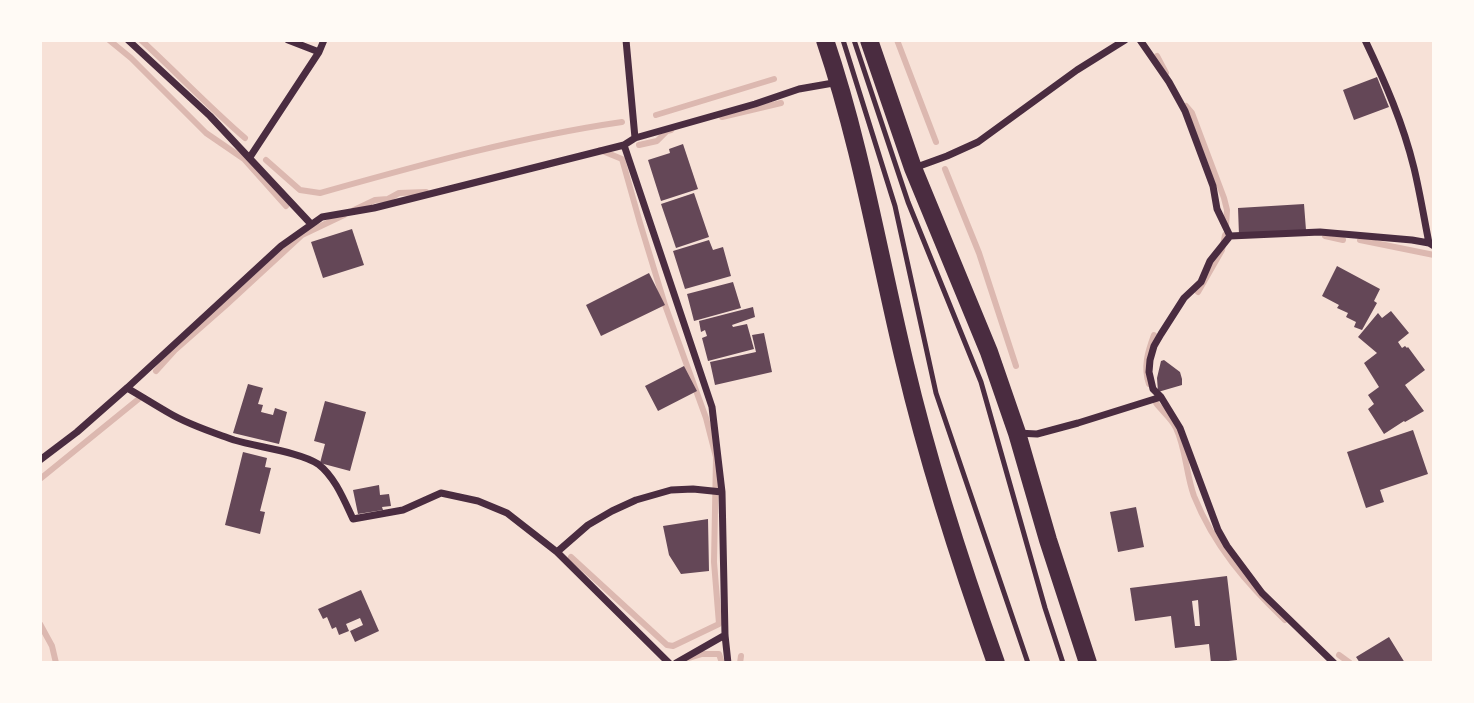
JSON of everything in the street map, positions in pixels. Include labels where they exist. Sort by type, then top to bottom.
[{"type":"highway","points":[[825,40],[863,175],[887,292],[927,453],[996,663]]},
{"type":"highway","points":[[869,40],[913,168],[989,352],[1017,433],[1088,663]]},
{"type":"street","points":[[128,40],[210,116],[311,223]]},
{"type":"street","points":[[288,40],[319,52]]},
{"type":"street","points":[[250,158],[319,52],[324,40]]},
{"type":"street","points":[[626,40],[635,138]]},
{"type":"street","points":[[913,168],[978,142],[1125,40]]},
{"type":"street","points":[[1140,40],[1185,111],[1213,186],[1217,209],[1230,236]]},
{"type":"street","points":[[1334,663],[1262,593],[1227,546],[1218,530],[1180,428],[1153,388],[1149,372],[1154,346],[1179,305],[1201,282],[1210,261],[1230,236],[1320,232],[1432,244],[1400,122],[1366,40]]},
{"type":"street","points":[[40,460],[127,388],[281,246],[322,217],[374,208],[624,145],[635,138],[799,89],[839,82]]},
{"type":"street","points":[[624,145],[712,407],[722,492],[728,663]]},
{"type":"street","points":[[127,388],[170,414],[200,427],[237,441],[317,464],[334,482],[353,519],[403,510],[440,494],[478,501],[507,513],[557,552],[669,663]]},
{"type":"street","points":[[1017,433],[1037,434],[1161,397]]},
{"type":"street","points":[[557,552],[612,510],[636,500],[671,490],[722,492]]},
{"type":"street","points":[[676,663],[725,635]]},
{"type":"lane","points":[[843,40],[895,206],[936,393],[1028,663]]},
{"type":"lane","points":[[854,40],[908,202],[981,382],[1063,663]]},
{"type":"building","points":[[1377,77],[1389,107],[1354,120],[1343,90]]},
{"type":"building","points":[[683,144],[698,189],[661,201],[648,160],[670,153],[669,149]]},
{"type":"building","points":[[694,193],[709,237],[676,248],[661,204]]},
{"type":"building","points":[[1304,204],[1306,230],[1239,235],[1238,208]]},
{"type":"building","points":[[352,229],[364,265],[323,278],[311,242]]},
{"type":"building","points":[[709,240],[713,250],[723,247],[731,276],[685,289],[673,251]]},
{"type":"building","points":[[1337,266],[1380,289],[1374,301],[1377,303],[1362,330],[1354,327],[1356,322],[1346,317],[1348,313],[1337,308],[1339,305],[1322,296]]},
{"type":"building","points":[[649,273],[665,305],[601,336],[586,305]]},
{"type":"building","points":[[733,282],[741,308],[694,321],[687,294]]},
{"type":"building","points":[[753,307],[755,317],[732,325],[747,324],[754,349],[708,361],[702,338],[707,336],[705,330],[701,332],[699,321]]},
{"type":"building","points":[[1391,311],[1409,333],[1398,342],[1402,348],[1408,347],[1425,370],[1405,385],[1424,411],[1384,434],[1368,409],[1374,404],[1368,395],[1379,387],[1364,363],[1377,353],[1358,337],[1378,313],[1382,318]]},
{"type":"building","points":[[764,333],[772,372],[715,385],[710,362],[756,352],[752,335]]},
{"type":"building","points":[[1164,360],[1180,372],[1182,385],[1158,392],[1157,378],[1161,361]]},
{"type":"building","points":[[684,366],[697,391],[658,411],[645,386]]},
{"type":"building","points":[[248,384],[263,388],[258,404],[263,405],[261,412],[273,415],[275,408],[287,412],[279,444],[233,433]]},
{"type":"building","points":[[325,401],[366,412],[350,471],[320,463],[325,444],[314,441]]},
{"type":"building","points":[[1413,430],[1428,474],[1380,490],[1384,502],[1366,508],[1347,452]]},
{"type":"building","points":[[243,452],[267,458],[265,467],[271,468],[260,511],[265,512],[260,534],[225,525]]},
{"type":"building","points":[[379,485],[380,495],[389,494],[391,506],[358,514],[353,490]]},
{"type":"building","points":[[1136,507],[1144,547],[1118,552],[1110,512]]},
{"type":"building","points":[[708,519],[709,571],[681,574],[669,555],[663,526]]},
{"type":"building","points":[[1227,576],[1237,660],[1211,663],[1209,644],[1175,648],[1171,616],[1135,621],[1130,588]],"holes":[[[1198,600],[1200,626],[1195,626],[1192,601]]]},
{"type":"building","points":[[361,590],[379,631],[355,642],[350,631],[363,625],[360,618],[346,624],[349,631],[339,635],[336,627],[332,629],[327,617],[323,619],[318,609]]},
{"type":"building","points":[[1389,637],[1405,663],[1360,663],[1356,657]]},
{"type":"waterway","points":[[109,40],[131,58],[206,133],[244,159],[286,206]]},
{"type":"waterway","points":[[141,40],[245,138]]},
{"type":"waterway","points":[[897,40],[936,142]]},
{"type":"waterway","points":[[1157,56],[1166,73]]},
{"type":"waterway","points":[[656,115],[774,79]]},
{"type":"waterway","points":[[722,117],[781,103]]},
{"type":"waterway","points":[[1186,106],[1192,113],[1224,198],[1227,210],[1226,227]]},
{"type":"waterway","points":[[266,160],[300,190],[320,193],[508,144],[622,122]]},
{"type":"waterway","points":[[639,145],[657,141],[671,130]]},
{"type":"waterway","points":[[571,557],[667,645],[673,646],[719,624],[714,562],[716,457],[706,418],[665,305],[622,159],[600,150]]},
{"type":"waterway","points":[[945,169],[979,253],[1016,366]]},
{"type":"waterway","points":[[354,210],[399,193],[426,192]]},
{"type":"waterway","points":[[156,371],[175,350],[302,235],[344,215]]},
{"type":"waterway","points":[[1198,292],[1222,250],[1225,235]]},
{"type":"waterway","points":[[1325,236],[1343,240]]},
{"type":"waterway","points":[[1360,240],[1434,255]]},
{"type":"waterway","points":[[1149,384],[1146,365],[1154,335]]},
{"type":"waterway","points":[[40,479],[141,397]]},
{"type":"waterway","points":[[1156,403],[1176,428],[1194,496],[1211,531],[1245,578],[1285,620]]},
{"type":"waterway","points":[[40,624],[52,646],[56,663]]},
{"type":"waterway","points":[[689,658],[702,654],[719,654],[722,663]]},
{"type":"waterway","points":[[1339,655],[1350,663]]},
{"type":"waterway","points":[[740,663],[741,656]]}]
